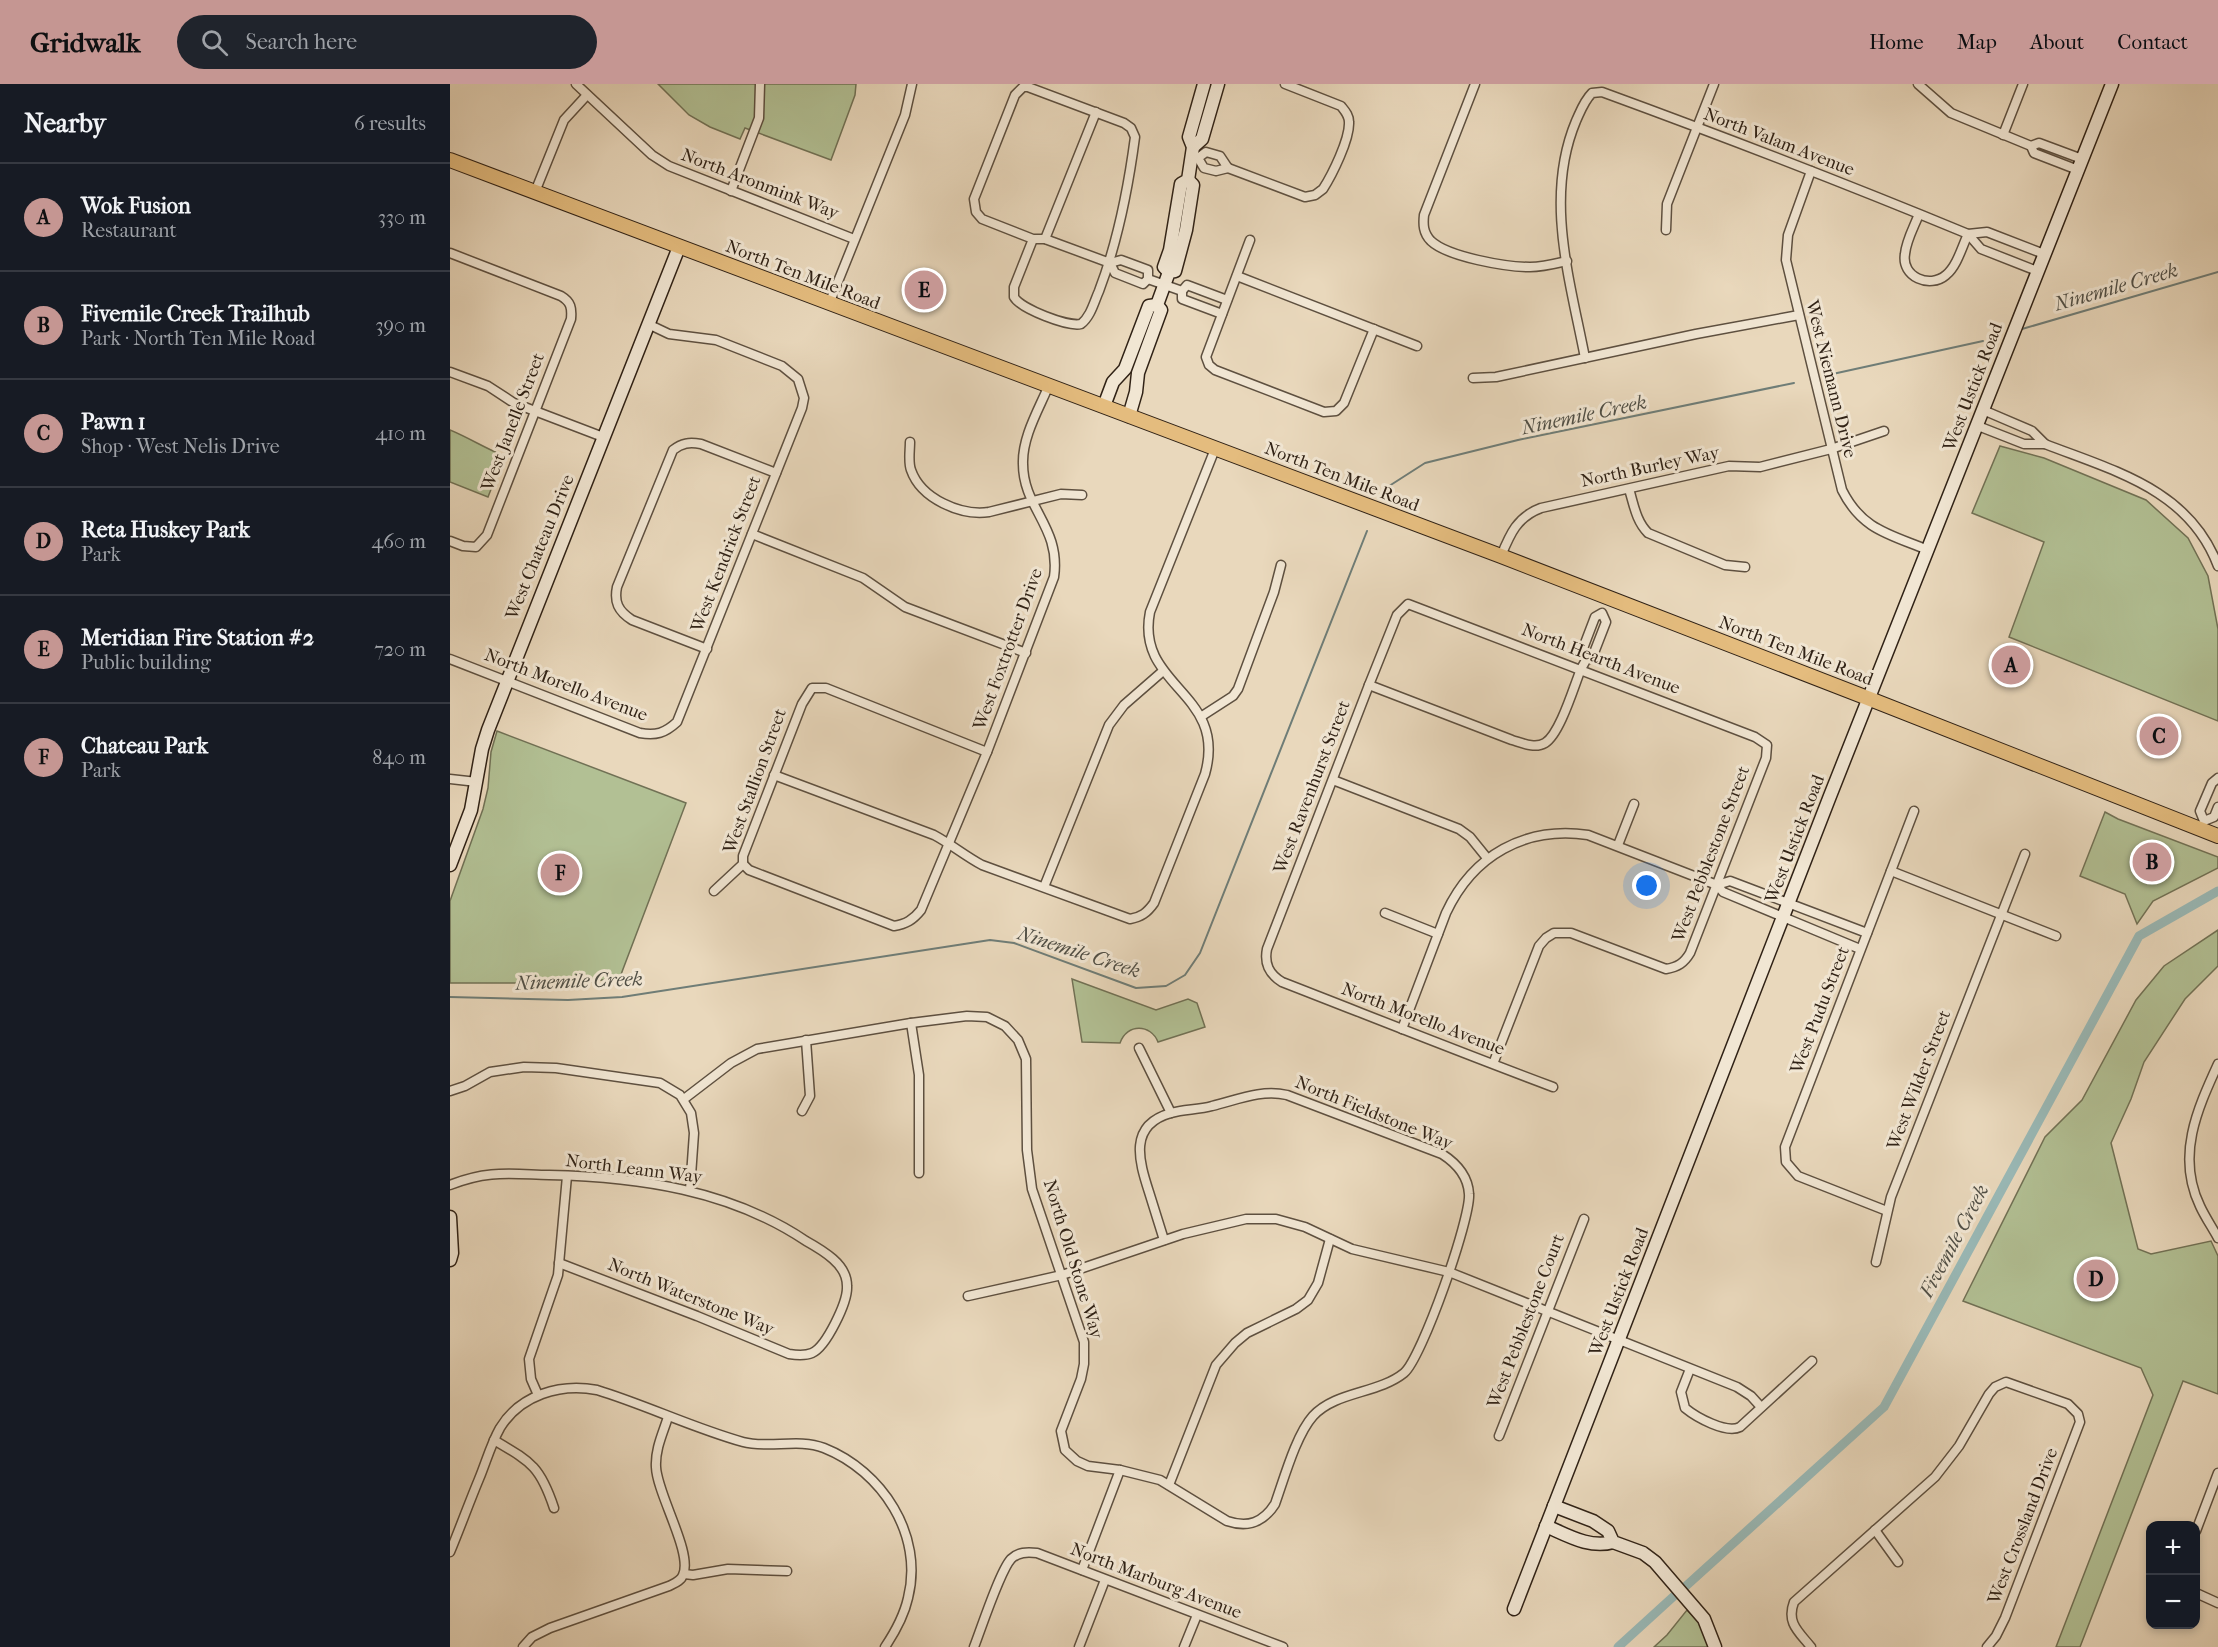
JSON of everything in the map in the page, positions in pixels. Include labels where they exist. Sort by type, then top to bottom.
[{"type":"main road","points":[[1194,154],[1189,137],[1204,84]]},
{"type":"main road","points":[[1157,305],[1169,272],[1164,267],[1170,250],[1181,184],[1188,180],[1194,154],[1202,139],[1218,84]]},
{"type":"main road","name":"West Ustick Road","points":[[1514,1609],[2112,84]]},
{"type":"main road","name":"North Ten Mile Road","points":[[450,160],[1501,556],[2203,825],[2218,836]]},
{"type":"main road","name":"West Chateau Drive","points":[[450,864],[471,810],[484,742],[679,247]]},
{"type":"main road","points":[[1104,406],[1113,382],[1125,369],[1149,306],[1157,305]]},
{"type":"main road","points":[[1129,416],[1136,392],[1138,373],[1161,310],[1157,305]]},
{"type":"main road","points":[[450,1217],[452,1253],[450,1260]]},
{"type":"main road","points":[[1554,1506],[1593,1521],[1608,1531],[1613,1542]]},
{"type":"main road","points":[[1546,1526],[1585,1542],[1603,1545],[1613,1542],[1643,1553],[1655,1562],[1704,1619],[1715,1647]]},
{"type":"street","name":"North Aronmink Way","points":[[576,84],[660,161],[687,175],[854,239]]},
{"type":"street","points":[[731,191],[759,118],[760,84]]},
{"type":"street","points":[[829,304],[905,115],[912,84]]},
{"type":"street","points":[[1228,168],[1220,156],[1206,152],[1194,154],[1204,168],[1216,171],[1228,168],[1305,197],[1315,195],[1323,189],[1347,135],[1349,123],[1347,113],[1341,106],[1285,84]]},
{"type":"street","points":[[1475,84],[1424,214],[1425,233],[1439,246],[1487,262],[1528,267],[1567,261],[1585,358]]},
{"type":"street","points":[[1666,230],[1668,204],[1714,84]]},
{"type":"street","points":[[1918,84],[1951,113],[2031,146],[2039,143],[2080,165]]},
{"type":"street","points":[[2003,135],[2023,84]]},
{"type":"street","points":[[1033,238],[1014,287],[1014,297],[1021,306],[1071,325],[1081,324],[1089,315],[1110,263],[1124,206],[1135,136],[1131,128],[1124,123],[1033,88],[1023,87],[1015,95],[974,199],[976,212],[982,219],[1033,238],[1045,239],[1110,263],[1121,260],[1148,270],[1148,279],[1143,284],[1115,273],[1110,263]]},
{"type":"street","name":"North Valam Avenue","points":[[1567,261],[1560,200],[1565,155],[1586,99],[1592,93],[1602,92],[1811,171],[1968,234],[1981,249],[2037,271]]},
{"type":"street","points":[[535,192],[564,120],[587,95]]},
{"type":"street","points":[[1045,239],[1096,112]]},
{"type":"street","name":"West Niemann Drive","points":[[1811,171],[1791,223],[1786,247],[1788,272],[1842,490],[1850,507],[1875,529],[1928,550]]},
{"type":"street","points":[[1919,214],[1905,254],[1905,264],[1910,273],[1920,280],[1930,282],[1941,279],[1949,273],[1968,234]]},
{"type":"street","name":"North Valam Avenue","points":[[1968,234],[1987,232],[2044,254]]},
{"type":"street","points":[[1250,240],[1206,357],[1209,365],[1215,370],[1324,412],[1336,411],[1344,404],[1374,329]]},
{"type":"street","name":"West Janelle Street","points":[[450,253],[561,296],[571,305],[571,319],[487,535],[476,547],[463,546],[450,541]]},
{"type":"street","points":[[1237,276],[1417,346]]},
{"type":"street","points":[[1148,279],[1182,291]]},
{"type":"street","points":[[1222,314],[1182,299],[1182,291],[1187,285],[1227,300]]},
{"type":"street","points":[[1473,378],[1496,378],[1799,315]]},
{"type":"street","name":"West Kendrick Street","points":[[648,324],[669,334],[716,340],[783,366],[791,371],[802,388],[804,398],[682,713],[670,729]]},
{"type":"street","points":[[450,372],[488,386],[514,403],[603,437]]},
{"type":"street","name":"West Foxtrotter Drive","points":[[743,864],[749,870],[894,926],[914,919],[921,910],[987,752],[1052,586],[1056,567],[1052,537],[1025,482],[1023,452],[1049,385]]},
{"type":"street","points":[[1983,410],[2032,431],[2045,444]]},
{"type":"street","points":[[1977,426],[2024,444],[2045,444],[2134,479],[2160,494],[2179,508],[2204,538],[2218,566]]},
{"type":"street","name":"North Burley Way","points":[[1501,556],[1518,521],[1528,513],[1540,508],[1729,466],[1760,467],[1831,449],[1884,431]]},
{"type":"street","points":[[707,649],[623,615],[617,606],[615,597],[617,586],[673,450],[681,444],[691,442],[701,444],[776,473]]},
{"type":"street","points":[[910,442],[911,470],[916,480],[931,495],[958,510],[977,514],[1061,494],[1082,495]]},
{"type":"street","points":[[774,775],[950,843],[964,856],[982,865],[1130,919],[1140,917],[1154,903],[1205,774],[1209,744],[1202,716],[1164,671],[1149,642],[1148,632],[1150,612],[1215,449]]},
{"type":"street","points":[[1629,489],[1641,526],[1648,533],[1725,565],[1746,567]]},
{"type":"street","points":[[752,534],[863,578],[905,607],[1026,653]]},
{"type":"street","points":[[1202,716],[1233,696],[1238,689],[1274,592],[1281,565]]},
{"type":"street","points":[[1369,686],[1512,740],[1533,746],[1545,743],[1554,733],[1586,660],[1582,651],[1595,617],[1602,613],[1608,597]]},
{"type":"street","name":"North Hearth Avenue","points":[[1408,603],[1755,737],[1767,745],[1766,759]]},
{"type":"street","name":"West Ravenhurst Street","points":[[1282,982],[1273,976],[1268,968],[1265,958],[1267,949],[1397,615],[1408,603]]},
{"type":"street","name":"North Morello Avenue","points":[[450,659],[640,733],[651,735],[670,729]]},
{"type":"street","points":[[1044,887],[1109,725],[1124,705],[1164,671]]},
{"type":"street","name":"West Stallion Street","points":[[714,891],[743,864],[743,856],[774,775],[802,704],[812,688],[826,688],[987,752]]},
{"type":"street","name":"West Pebblestone Street","points":[[1493,1064],[1539,946],[1554,933],[1571,933],[1666,969],[1677,967],[1685,961],[1766,759]]},
{"type":"street","points":[[2218,778],[2212,783],[2200,812],[2203,825],[2214,817],[2218,807]]},
{"type":"street","points":[[450,779],[477,782]]},
{"type":"street","points":[[1333,780],[1459,829],[1470,837],[1488,858]]},
{"type":"street","points":[[1618,845],[1634,804]]},
{"type":"street","name":"West Pudu Street","points":[[1887,1211],[1798,1176],[1786,1162],[1785,1147],[1914,811]]},
{"type":"street","points":[[1402,1029],[1438,934],[1456,895],[1488,858],[1519,841],[1538,836],[1558,833],[1588,836],[1618,845],[1717,885],[1723,892],[1860,949]]},
{"type":"street","name":"West Wilder Street","points":[[1876,1262],[1887,1211],[2025,854]]},
{"type":"street","points":[[1891,871],[2056,936]]},
{"type":"street","points":[[1717,885],[1730,881],[1867,933]]},
{"type":"street","points":[[1385,913],[1438,934]]},
{"type":"street","name":"North Morello Avenue","points":[[1282,982],[1553,1087]]},
{"type":"street","name":"North Old Stone Way","points":[[684,1099],[731,1063],[748,1053],[806,1040],[967,1016],[987,1017],[1005,1026],[1018,1040],[1023,1050],[1027,1069],[1027,1150],[1030,1179],[1084,1342],[1085,1353],[1081,1379],[1061,1431],[1061,1441],[1065,1450],[1077,1461],[1088,1466],[1150,1477],[1169,1485],[1227,1521],[1238,1525],[1249,1525],[1261,1520]]},
{"type":"street","points":[[912,1023],[919,1075],[919,1173]]},
{"type":"street","points":[[802,1111],[810,1096],[806,1040]]},
{"type":"street","points":[[1139,1048],[1171,1113]]},
{"type":"street","points":[[2218,1064],[2192,1126],[2188,1152],[2191,1178],[2199,1204],[2218,1238]]},
{"type":"street","points":[[450,1091],[465,1086],[490,1072],[511,1068],[540,1067],[660,1083],[671,1087],[684,1099],[693,1122],[690,1190]]},
{"type":"street","name":"North Fieldstone Way","points":[[1164,1240],[1140,1163],[1139,1153],[1144,1132],[1151,1124],[1171,1113],[1208,1107],[1258,1093],[1278,1093],[1442,1154],[1450,1159],[1463,1175],[1469,1194],[1469,1208],[1449,1272],[1415,1358],[1405,1372],[1388,1383],[1332,1402],[1313,1416],[1303,1433],[1275,1504],[1269,1514],[1261,1520]]},
{"type":"street","name":"North Leann Way","points":[[450,1185],[492,1173],[595,1177],[690,1190],[740,1206],[772,1220],[832,1258],[843,1270],[847,1287],[845,1298],[828,1336],[821,1346],[811,1353]]},
{"type":"street","points":[[538,1395],[531,1379],[529,1359],[556,1286],[567,1176]]},
{"type":"street","points":[[968,1296],[1062,1275],[1164,1240],[1236,1221],[1266,1218],[1296,1223],[1352,1249],[1449,1272],[1737,1387],[1751,1396],[1761,1407]]},
{"type":"street","name":"West Pebblestone Court","points":[[1500,1436],[1584,1219]]},
{"type":"street","points":[[1169,1485],[1216,1365],[1226,1352],[1247,1333],[1296,1309],[1308,1300],[1318,1283],[1330,1239]]},
{"type":"street","name":"North Waterstone Way","points":[[559,1263],[789,1354],[811,1353]]},
{"type":"street","points":[[1690,1369],[1682,1392],[1685,1408],[1731,1430],[1740,1427],[1812,1361]]},
{"type":"street","name":"West Crossland Drive","points":[[1875,1530],[1928,1484],[1948,1462],[1989,1394],[2001,1383],[2012,1383],[2068,1404],[2078,1414],[2079,1429],[2014,1596],[2001,1627],[1987,1647]]},
{"type":"street","points":[[450,1552],[494,1440],[513,1412],[538,1395],[557,1389],[587,1388],[746,1443],[799,1443],[823,1448],[851,1462],[872,1478],[900,1517],[911,1567],[909,1597],[898,1627],[885,1647]]},
{"type":"street","points":[[523,1647],[541,1632],[669,1586],[678,1582],[684,1574],[685,1557],[659,1485],[656,1466],[658,1445],[668,1417]]},
{"type":"street","points":[[494,1440],[524,1458],[538,1471],[548,1489],[554,1508]]},
{"type":"street","points":[[1082,1570],[1120,1470]]},
{"type":"street","points":[[2200,1521],[2218,1473]]},
{"type":"street","points":[[1812,1647],[1794,1627],[1790,1613],[1794,1602],[1875,1530],[1898,1562]]},
{"type":"street","name":"North Marburg Avenue","points":[[974,1647],[1006,1567],[1017,1554],[1027,1552],[1037,1553],[1282,1647]]},
{"type":"street","points":[[684,1574],[693,1575],[728,1569],[787,1571]]},
{"type":"street","points":[[1079,1647],[1105,1580]]},
{"type":"street","points":[[2200,1595],[2218,1603]]},
{"type":"street","points":[[1184,1647],[1197,1615]]},
{"type":"green space","points":[[658,84],[856,84],[855,95],[831,160],[745,128],[740,139],[710,127],[689,115]]},
{"type":"green space","points":[[450,430],[504,456],[488,497],[450,482]]},
{"type":"green space","points":[[2000,446],[2044,458],[2146,500],[2188,538],[2208,576],[2218,629],[2218,721],[2009,637],[2044,542],[1972,513]]},
{"type":"green space","points":[[497,731],[686,803],[620,977],[584,983],[450,983],[450,901],[483,809],[488,788],[491,752]]},
{"type":"green space","points":[[2105,812],[2218,857],[2218,868],[2153,901],[2137,924],[2125,894],[2080,876]]},
{"type":"green space","points":[[2218,930],[2218,966],[2185,999],[2144,1062],[2131,1099],[2111,1143],[2138,1249],[2151,1254],[2211,1241],[2218,1256],[2218,1394],[2183,1381],[2080,1647],[2056,1647],[2153,1395],[2141,1368],[1963,1301],[2045,1137],[2082,1100],[2136,1000],[2164,966]]},
{"type":"green space","points":[[1072,979],[1156,1010],[1188,999],[1197,1003],[1205,1027],[1158,1042],[1150,1032],[1139,1028],[1128,1032],[1120,1043],[1082,1042]]},
{"type":"green space","points":[[1687,1610],[1699,1622],[1709,1647],[1654,1647],[1667,1635]]},
{"type":"waterway","name":"Ninemile Creek","points":[[2022,329],[2218,272]]},
{"type":"waterway","name":"Ninemile Creek","points":[[1828,375],[1983,341]]},
{"type":"waterway","name":"Ninemile Creek","points":[[1386,488],[1425,463],[1518,440],[1794,383]]},
{"type":"waterway","name":"Ninemile Creek","points":[[450,997],[568,1000],[622,997],[990,940],[1014,943],[1136,988],[1166,986],[1185,975],[1200,953],[1367,531]]},
{"type":"waterway","name":"Fivemile Creek","points":[[1686,1586],[1884,1407],[2139,936],[2218,891]]},
{"type":"waterway","name":"Fivemile Creek","points":[[1618,1647],[1674,1596]]},
{"type":"place","name":"Meridian Fire Station #2","points":[[924,290]]},
{"type":"place","name":"Wok Fusion","points":[[2011,665]]},
{"type":"place","name":"Pawn 1","points":[[2159,736]]},
{"type":"place","name":"Fivemile Creek Trailhub","points":[[2152,862]]},
{"type":"place","name":"Chateau Park","points":[[560,873]]},
{"type":"place","name":"Reta Huskey Park","points":[[2096,1279]]}]
